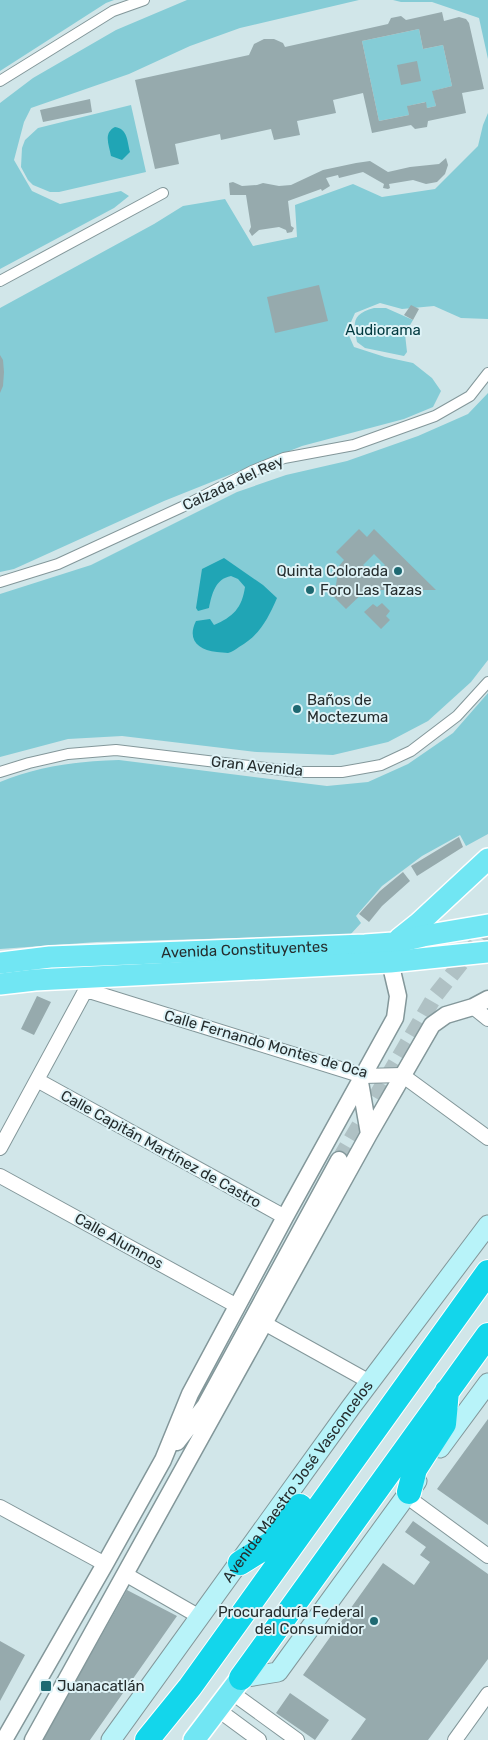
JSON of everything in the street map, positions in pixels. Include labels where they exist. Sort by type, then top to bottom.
[{"type":"highway","points":[[147,1740],[190,1687],[488,1272]]},
{"type":"highway","points":[[236,1685],[488,1335]]},
{"type":"highway","points":[[407,1494],[414,1469],[444,1424],[447,1390]]},
{"type":"highway","points":[[240,1562],[272,1544],[310,1493],[346,1470]]},
{"type":"main road","points":[[391,953],[488,858]]},
{"type":"main road","name":"Avenida Constituyentes","points":[[0,984],[35,980],[89,983],[391,953],[423,936],[488,925]]},
{"type":"main road","name":"Avenida Constituyentes","points":[[0,963],[50,957],[488,952]]},
{"type":"main road","name":"Avenida Maestro José Vasconcelos","points":[[111,1740],[370,1382],[488,1225]]},
{"type":"main road","points":[[194,1740],[236,1685],[278,1672],[488,1383]]},
{"type":"street","points":[[0,81],[113,12],[144,0]]},
{"type":"street","points":[[0,281],[163,193]]},
{"type":"street","name":"Calzada del Rey","points":[[0,582],[58,564],[182,507],[252,471],[284,458],[354,445],[435,416],[470,396],[488,373]]},
{"type":"street","name":"Gran Avenida","points":[[0,772],[28,762],[68,754],[116,750],[299,772],[342,772],[381,765],[411,750],[457,716],[488,682]]},
{"type":"street","points":[[4,1740],[106,1564],[163,1460],[190,1394],[395,1018],[398,996],[391,953]]},
{"type":"street","points":[[0,1148],[89,983]]},
{"type":"street","name":"Calle Fernando Montes de Oca","points":[[89,983],[362,1079],[402,1075]]},
{"type":"street","points":[[33,1740],[369,1134],[432,1025],[446,1014],[473,1006],[488,999]]},
{"type":"street","points":[[473,1006],[488,1019]]},
{"type":"street","points":[[402,1075],[488,1138]]},
{"type":"street","points":[[362,1079],[369,1134]]},
{"type":"street","name":"Calle Capitán Martínez de Castro","points":[[36,1080],[285,1217]]},
{"type":"street","points":[[163,1460],[205,1406],[339,1160]]},
{"type":"street","name":"Calle Alumnos","points":[[0,1176],[237,1306]]},
{"type":"street","points":[[264,1323],[370,1382]]},
{"type":"street","points":[[407,1494],[488,1556]]},
{"type":"street","points":[[0,1507],[106,1564]]},
{"type":"street","points":[[125,1574],[200,1617]]},
{"type":"street","points":[[236,1685],[297,1740]]},
{"type":"street","points":[[454,1740],[488,1694]]},
{"type":"street","points":[[218,1709],[259,1740]]},
{"type":"green space","points":[[0,0],[114,0],[106,3],[0,71]]},
{"type":"green space","points":[[187,0],[359,0],[240,28],[190,46],[129,74],[31,108],[24,122],[14,160],[32,191],[60,204],[121,191],[129,196],[114,208],[0,269],[0,103],[33,78],[116,30]]},
{"type":"green space","points":[[393,0],[488,0],[488,59],[479,18],[432,2],[401,2]]},
{"type":"green space","points":[[419,29],[423,49],[443,45],[452,86],[433,91],[436,106],[427,108],[425,102],[408,106],[409,115],[379,121],[362,41]]},
{"type":"green space","points":[[131,105],[146,172],[59,192],[50,192],[33,185],[28,180],[21,167],[22,148],[25,140],[38,128]]},
{"type":"green space","points":[[488,113],[488,319],[461,318],[434,306],[402,309],[380,303],[355,313],[347,331],[354,347],[385,357],[413,363],[432,378],[441,391],[433,407],[404,419],[302,446],[164,501],[14,569],[0,572],[0,308],[154,224],[183,206],[225,199],[253,246],[297,237],[295,205],[353,184],[382,197],[435,189],[478,146]]},
{"type":"green space","name":"Audiorama","points":[[374,308],[386,308],[413,320],[405,334],[407,352],[404,356],[365,348],[357,342],[355,324],[358,316]]},
{"type":"green space","points":[[488,393],[488,660],[471,682],[428,721],[388,742],[333,755],[257,752],[122,736],[68,739],[0,757],[0,594],[91,565],[237,492],[286,475],[347,461],[418,436],[468,414]]},
{"type":"green space","points":[[488,693],[488,834],[466,846],[460,835],[422,856],[382,886],[356,916],[361,923],[350,935],[97,942],[0,949],[0,782],[29,772],[59,765],[119,760],[327,786],[368,782],[408,764],[453,733]]},
{"type":"shaded area","points":[[115,127],[125,133],[130,152],[122,160],[111,156],[108,144],[109,133]]},
{"type":"shaded area","points":[[224,558],[263,585],[277,598],[266,620],[252,638],[228,653],[204,649],[193,638],[193,627],[196,621],[210,619],[214,625],[236,611],[242,601],[245,587],[238,579],[231,576],[221,580],[215,588],[209,608],[198,611],[196,608],[202,569]]},
{"type":"building","points":[[442,12],[444,21],[459,17],[466,19],[469,23],[484,89],[462,93],[466,113],[428,121],[427,127],[415,129],[411,125],[372,133],[363,93],[333,100],[336,113],[297,121],[300,135],[274,140],[271,129],[221,140],[220,134],[175,144],[179,164],[155,169],[135,80],[249,55],[254,44],[264,39],[274,39],[283,43],[285,47],[388,24],[391,18],[401,16],[406,20]],"holes":[[[419,29],[423,49],[443,45],[452,86],[432,91],[436,106],[427,108],[426,102],[407,106],[409,115],[379,121],[362,41]]]},
{"type":"building","points":[[417,61],[421,81],[401,85],[397,65]]},
{"type":"building","points":[[90,99],[92,112],[43,122],[40,110]]},
{"type":"building","points":[[446,158],[448,165],[445,174],[437,182],[426,184],[413,180],[389,184],[390,188],[388,189],[383,188],[384,184],[363,172],[339,178],[338,175],[326,178],[330,186],[322,191],[321,189],[288,201],[291,226],[294,228],[292,232],[287,233],[286,230],[279,227],[259,230],[252,236],[249,231],[251,227],[246,195],[230,195],[229,183],[233,182],[242,186],[263,183],[279,186],[291,185],[323,170],[356,163],[370,161],[388,172],[410,167],[439,164]]},
{"type":"building","points":[[319,285],[328,321],[275,333],[267,297]]},
{"type":"building","points":[[411,305],[419,309],[413,320],[404,315]]},
{"type":"building","points":[[0,355],[3,360],[4,372],[3,386],[0,393]]},
{"type":"building","name":"Quinta Colorada","points":[[359,529],[367,537],[374,529],[436,590],[366,590],[346,609],[334,597],[339,566],[344,560],[336,552]],"holes":[[[374,554],[385,565],[375,576],[363,565]]]},
{"type":"building","points":[[382,603],[390,611],[386,616],[390,620],[381,629],[364,612],[373,604],[377,607]]},
{"type":"building","points":[[459,837],[463,847],[417,876],[411,866]]},
{"type":"building","points":[[403,872],[410,881],[382,906],[369,922],[359,914],[380,891]]},
{"type":"building","points":[[37,996],[51,1002],[34,1035],[21,1029]]},
{"type":"building","points":[[488,1419],[488,1525],[437,1489]]},
{"type":"building","points":[[413,1521],[488,1574],[488,1659],[428,1740],[351,1740],[366,1719],[303,1675],[383,1563],[414,1585],[430,1562],[420,1555],[426,1547],[405,1532]]},
{"type":"building","points":[[127,1590],[177,1616],[90,1740],[43,1740]]},
{"type":"building","points":[[0,1641],[25,1655],[0,1701]]},
{"type":"building","points":[[290,1693],[329,1720],[315,1740],[276,1713]]},
{"type":"tunnel","points":[[339,1160],[435,996],[488,929]]},
{"type":"place","name":"Quinta Colorada","points":[[398,571]]},
{"type":"place","name":"Foro Las Tazas","points":[[310,590]]},
{"type":"place","name":"Baños de Moctezuma","points":[[297,709]]},
{"type":"place","name":"Procuraduría Federal del Consumidor","points":[[374,1621]]},
{"type":"place","name":"Juanacatlán","points":[[46,1686]]}]
